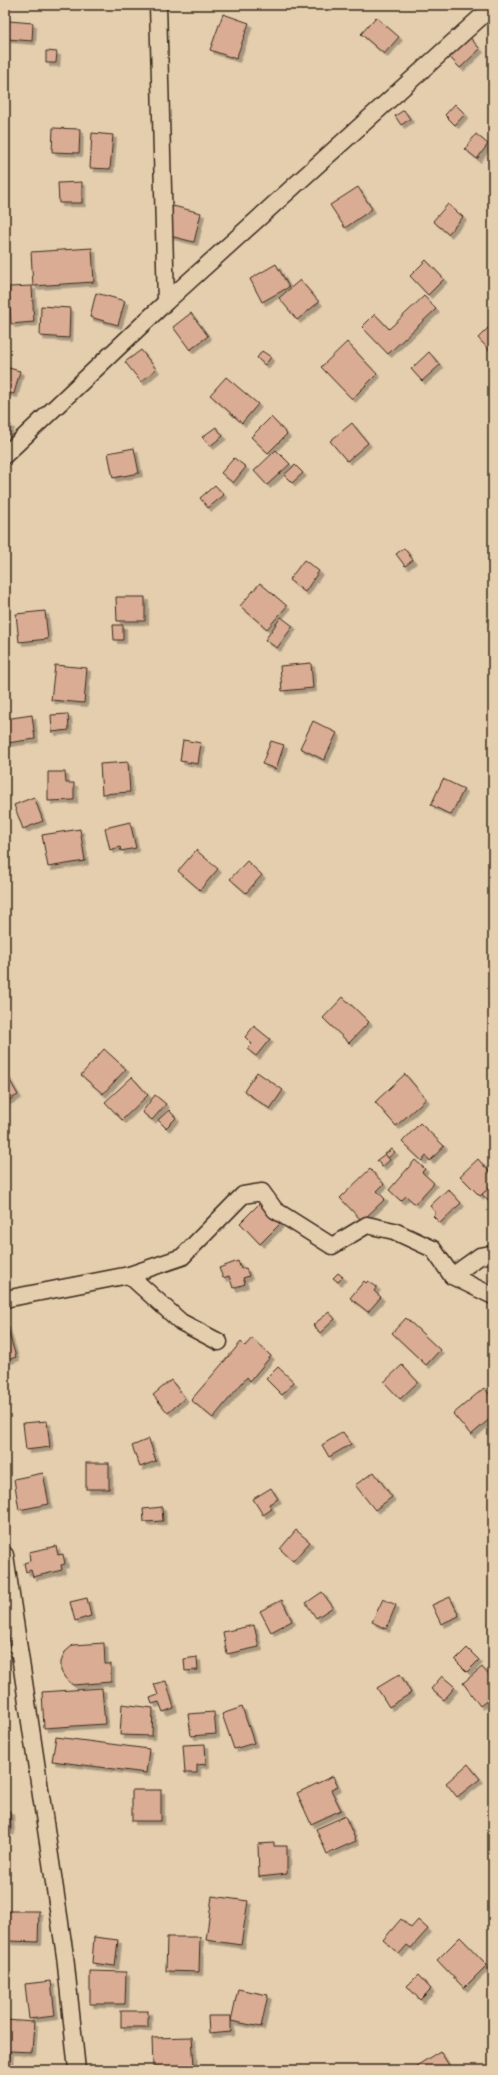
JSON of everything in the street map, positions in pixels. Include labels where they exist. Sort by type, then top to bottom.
[{"type":"street","points":[[158,5],[166,302]]},
{"type":"street","points":[[5,455],[166,302],[493,6]]},
{"type":"street","points":[[5,1299],[129,1275],[182,1257],[243,1195],[262,1192],[275,1210],[332,1246],[367,1225],[394,1231],[432,1249],[452,1276],[493,1296]]},
{"type":"street","points":[[452,1276],[480,1256],[493,1254]]},
{"type":"street","points":[[129,1275],[181,1322],[219,1342]]},
{"type":"street","points":[[5,1555],[65,1956],[77,2070]]},
{"type":"building","points":[[223,14],[249,23],[236,59],[210,50]]},
{"type":"building","points":[[376,17],[399,37],[384,54],[361,34]]},
{"type":"building","points":[[9,21],[33,23],[32,41],[7,39]]},
{"type":"building","points":[[464,31],[480,49],[460,68],[443,50]]},
{"type":"building","points":[[46,51],[57,52],[56,63],[46,63]]},
{"type":"building","points":[[455,104],[465,114],[455,125],[445,115]]},
{"type":"building","points":[[404,110],[410,119],[401,125],[395,116]]},
{"type":"building","points":[[53,128],[80,129],[79,153],[52,152]]},
{"type":"building","points":[[92,133],[113,135],[110,169],[90,168]]},
{"type":"building","points":[[476,134],[488,144],[477,159],[465,149]]},
{"type":"building","points":[[82,182],[82,203],[59,203],[58,183]]},
{"type":"building","points":[[358,187],[372,209],[345,228],[330,205]]},
{"type":"building","points":[[448,204],[463,217],[448,234],[433,221]]},
{"type":"building","points":[[173,206],[201,213],[194,242],[166,235]]},
{"type":"building","points":[[92,248],[94,282],[33,286],[31,252]]},
{"type":"building","points":[[426,260],[444,279],[428,295],[410,276]]},
{"type":"building","points":[[276,264],[289,287],[262,302],[250,279]]},
{"type":"building","points":[[300,280],[319,302],[297,320],[279,298]]},
{"type":"building","points":[[32,286],[34,322],[11,324],[9,287]]},
{"type":"building","points":[[96,293],[125,301],[118,325],[90,317]]},
{"type":"building","points":[[424,296],[436,309],[388,354],[362,327],[375,314],[389,329]]},
{"type":"building","points":[[41,306],[70,308],[69,338],[40,336]]},
{"type":"building","points":[[191,313],[208,336],[190,350],[173,327]]},
{"type":"building","points":[[493,323],[493,354],[478,338]]},
{"type":"building","points":[[347,342],[377,374],[352,399],[321,367]]},
{"type":"building","points":[[141,350],[156,369],[141,382],[125,362]]},
{"type":"building","points":[[262,351],[271,357],[265,365],[257,358]]},
{"type":"building","points":[[429,352],[440,365],[422,381],[411,369]]},
{"type":"building","points":[[5,367],[20,371],[14,394],[5,392]]},
{"type":"building","points":[[226,377],[258,404],[242,423],[210,395]]},
{"type":"building","points":[[271,417],[287,434],[268,453],[251,437]]},
{"type":"building","points":[[5,423],[11,425],[5,441]]},
{"type":"building","points":[[352,423],[368,443],[347,461],[330,441]]},
{"type":"building","points":[[216,427],[223,436],[210,446],[202,437]]},
{"type":"building","points":[[134,448],[139,473],[113,478],[108,453]]},
{"type":"building","points":[[276,450],[290,464],[267,485],[254,471]]},
{"type":"building","points":[[234,458],[246,467],[233,483],[221,473]]},
{"type":"building","points":[[295,465],[303,473],[292,483],[284,475]]},
{"type":"building","points":[[215,485],[224,495],[208,508],[200,498]]},
{"type":"building","points":[[404,548],[413,560],[405,566],[396,554]]},
{"type":"building","points":[[304,560],[319,571],[305,592],[289,580]]},
{"type":"building","points":[[493,570],[493,582],[489,580]]},
{"type":"building","points":[[260,583],[287,606],[267,629],[240,606]]},
{"type":"building","points":[[116,597],[145,597],[145,621],[117,621]]},
{"type":"building","points":[[45,611],[48,639],[19,642],[16,614]]},
{"type":"building","points":[[281,617],[293,626],[277,648],[265,640]]},
{"type":"building","points":[[113,625],[123,625],[123,640],[114,640]]},
{"type":"building","points":[[311,663],[313,688],[282,691],[280,666]]},
{"type":"building","points":[[55,665],[87,668],[84,703],[51,700]]},
{"type":"building","points":[[68,714],[69,730],[52,732],[51,715]]},
{"type":"building","points":[[32,715],[35,739],[7,743],[5,719]]},
{"type":"building","points":[[313,721],[337,733],[324,760],[300,748]]},
{"type":"building","points":[[183,740],[201,743],[198,764],[180,761]]},
{"type":"building","points":[[271,741],[284,745],[276,769],[262,764]]},
{"type":"building","points":[[128,762],[130,792],[102,794],[100,764]]},
{"type":"building","points":[[48,772],[65,772],[66,783],[74,783],[74,800],[48,801]]},
{"type":"building","points":[[443,779],[464,789],[451,815],[431,805]]},
{"type":"building","points":[[34,797],[43,821],[23,829],[14,805]]},
{"type":"building","points":[[130,822],[136,848],[121,851],[120,847],[110,850],[105,828]]},
{"type":"building","points":[[80,829],[85,861],[48,867],[42,835]]},
{"type":"building","points":[[196,850],[218,869],[200,890],[178,871]]},
{"type":"building","points":[[247,861],[262,875],[246,893],[230,879]]},
{"type":"building","points":[[343,997],[369,1022],[349,1043],[323,1018]]},
{"type":"building","points":[[254,1026],[270,1039],[256,1056],[247,1049],[252,1044],[245,1037]]},
{"type":"building","points":[[104,1049],[126,1069],[103,1094],[81,1075]]},
{"type":"building","points":[[5,1072],[18,1095],[5,1102]]},
{"type":"building","points":[[257,1072],[283,1090],[270,1109],[244,1091]]},
{"type":"building","points":[[405,1074],[426,1099],[396,1126],[375,1102]]},
{"type":"building","points":[[132,1077],[148,1095],[122,1120],[105,1102]]},
{"type":"building","points":[[155,1095],[166,1104],[152,1120],[142,1112]]},
{"type":"building","points":[[169,1110],[176,1118],[166,1128],[158,1120]]},
{"type":"building","points":[[420,1123],[444,1146],[430,1161],[426,1156],[422,1161],[402,1142]]},
{"type":"building","points":[[392,1149],[395,1152],[388,1158],[385,1154]]},
{"type":"building","points":[[385,1154],[390,1160],[382,1167],[377,1160]]},
{"type":"building","points":[[478,1159],[493,1176],[493,1185],[480,1196],[460,1176]]},
{"type":"building","points":[[415,1160],[425,1169],[422,1172],[434,1183],[415,1204],[406,1196],[401,1201],[389,1190]]},
{"type":"building","points":[[370,1169],[384,1184],[377,1191],[385,1199],[362,1221],[340,1198]]},
{"type":"building","points":[[493,1185],[493,1207],[482,1194]]},
{"type":"building","points":[[448,1189],[461,1203],[440,1223],[433,1216],[436,1213],[430,1206]]},
{"type":"building","points":[[260,1203],[280,1224],[260,1244],[240,1223]]},
{"type":"building","points":[[238,1261],[241,1269],[246,1268],[249,1276],[243,1278],[245,1284],[233,1288],[229,1276],[223,1278],[219,1268]]},
{"type":"building","points":[[338,1273],[343,1277],[338,1282],[333,1278]]},
{"type":"building","points":[[493,1277],[493,1290],[487,1286]]},
{"type":"building","points":[[364,1281],[366,1283],[368,1281],[377,1287],[374,1291],[381,1297],[368,1312],[350,1298]]},
{"type":"building","points":[[329,1312],[335,1319],[320,1333],[313,1325]]},
{"type":"building","points":[[406,1318],[440,1350],[426,1365],[392,1333]]},
{"type":"building","points":[[5,1324],[16,1357],[5,1361]]},
{"type":"building","points":[[252,1338],[271,1356],[250,1381],[247,1377],[213,1418],[191,1400],[241,1342],[245,1346]]},
{"type":"building","points":[[402,1365],[418,1382],[400,1399],[384,1382]]},
{"type":"building","points":[[278,1367],[294,1382],[282,1395],[266,1379]]},
{"type":"building","points":[[171,1380],[185,1398],[168,1413],[153,1395]]},
{"type":"building","points":[[484,1388],[493,1398],[493,1416],[471,1435],[453,1414]]},
{"type":"building","points":[[47,1421],[50,1447],[26,1450],[23,1423]]},
{"type":"building","points":[[343,1432],[351,1444],[329,1457],[322,1445]]},
{"type":"building","points":[[149,1439],[156,1461],[140,1467],[132,1446]]},
{"type":"building","points":[[86,1463],[109,1463],[109,1489],[86,1489]]},
{"type":"building","points":[[374,1472],[392,1497],[375,1510],[355,1485]]},
{"type":"building","points":[[43,1473],[49,1504],[19,1510],[14,1479]]},
{"type":"building","points":[[271,1488],[278,1499],[269,1504],[272,1509],[263,1515],[253,1499]]},
{"type":"building","points":[[162,1507],[163,1521],[144,1522],[143,1509]]},
{"type":"building","points":[[296,1530],[310,1542],[293,1561],[280,1549]]},
{"type":"building","points":[[56,1546],[58,1555],[63,1554],[65,1564],[61,1565],[62,1570],[33,1577],[31,1570],[26,1572],[24,1563],[30,1561],[29,1552]]},
{"type":"building","points":[[322,1592],[333,1607],[316,1618],[306,1603]]},
{"type":"building","points":[[450,1597],[459,1616],[441,1624],[432,1605]]},
{"type":"building","points":[[87,1598],[91,1616],[75,1621],[70,1602]]},
{"type":"building","points":[[383,1599],[396,1605],[386,1629],[372,1622]]},
{"type":"building","points":[[282,1600],[292,1621],[271,1632],[260,1611]]},
{"type":"building","points":[[254,1625],[259,1647],[227,1654],[223,1632]]},
{"type":"building","points":[[104,1643],[105,1664],[111,1664],[111,1682],[73,1685],[65,1678],[61,1671],[61,1662],[65,1652],[73,1645]]},
{"type":"building","points":[[467,1648],[479,1660],[467,1672],[455,1660]]},
{"type":"building","points":[[197,1657],[198,1670],[185,1671],[184,1659]]},
{"type":"building","points":[[482,1667],[493,1680],[493,1696],[480,1706],[463,1683]]},
{"type":"building","points":[[400,1674],[411,1693],[389,1707],[377,1688]]},
{"type":"building","points":[[442,1676],[455,1687],[444,1700],[431,1689]]},
{"type":"building","points":[[166,1681],[174,1708],[163,1712],[159,1702],[152,1704],[150,1698],[158,1695],[154,1684]]},
{"type":"building","points":[[102,1688],[105,1724],[44,1728],[42,1692]]},
{"type":"building","points":[[122,1704],[153,1708],[152,1736],[120,1735]]},
{"type":"building","points":[[242,1707],[254,1743],[234,1749],[222,1714]]},
{"type":"building","points":[[214,1712],[216,1734],[191,1736],[188,1714]]},
{"type":"building","points":[[56,1737],[149,1749],[146,1773],[52,1761]]},
{"type":"building","points":[[205,1744],[206,1764],[197,1765],[197,1773],[185,1773],[183,1745]]},
{"type":"building","points":[[468,1764],[480,1779],[457,1797],[446,1783]]},
{"type":"building","points":[[333,1776],[338,1787],[331,1790],[341,1810],[311,1824],[297,1793]]},
{"type":"building","points":[[132,1790],[161,1790],[161,1821],[132,1821]]},
{"type":"building","points":[[5,1811],[10,1811],[11,1831],[5,1831]]},
{"type":"building","points":[[345,1816],[356,1841],[327,1854],[316,1829]]},
{"type":"building","points":[[274,1843],[274,1846],[287,1846],[287,1874],[259,1877],[258,1844]]},
{"type":"building","points":[[212,1896],[248,1901],[241,1945],[206,1940]]},
{"type":"building","points":[[8,1911],[39,1911],[38,1942],[8,1941]]},
{"type":"building","points":[[401,1919],[411,1928],[418,1920],[428,1929],[411,1948],[407,1945],[399,1954],[383,1940]]},
{"type":"building","points":[[94,1937],[118,1940],[115,1966],[92,1963]]},
{"type":"building","points":[[167,1937],[200,1937],[199,1972],[166,1971]]},
{"type":"building","points":[[460,1937],[487,1965],[464,1988],[437,1960]]},
{"type":"building","points":[[90,1971],[126,1972],[125,2004],[90,2004]]},
{"type":"building","points":[[418,1975],[431,1989],[420,2000],[407,1986]]},
{"type":"building","points":[[51,1981],[55,2016],[29,2019],[25,1984]]},
{"type":"building","points":[[238,1989],[268,1995],[261,2027],[231,2021]]},
{"type":"building","points":[[121,2011],[148,2011],[148,2027],[121,2027]]},
{"type":"building","points":[[208,2016],[231,2016],[231,2032],[209,2034]]},
{"type":"building","points":[[5,2020],[34,2022],[32,2052],[10,2051],[9,2064],[5,2064]]},
{"type":"building","points":[[192,2037],[194,2066],[197,2066],[197,2070],[160,2070],[159,2067],[153,2067],[152,2038]]},
{"type":"building","points":[[440,2051],[452,2070],[410,2070]]}]
